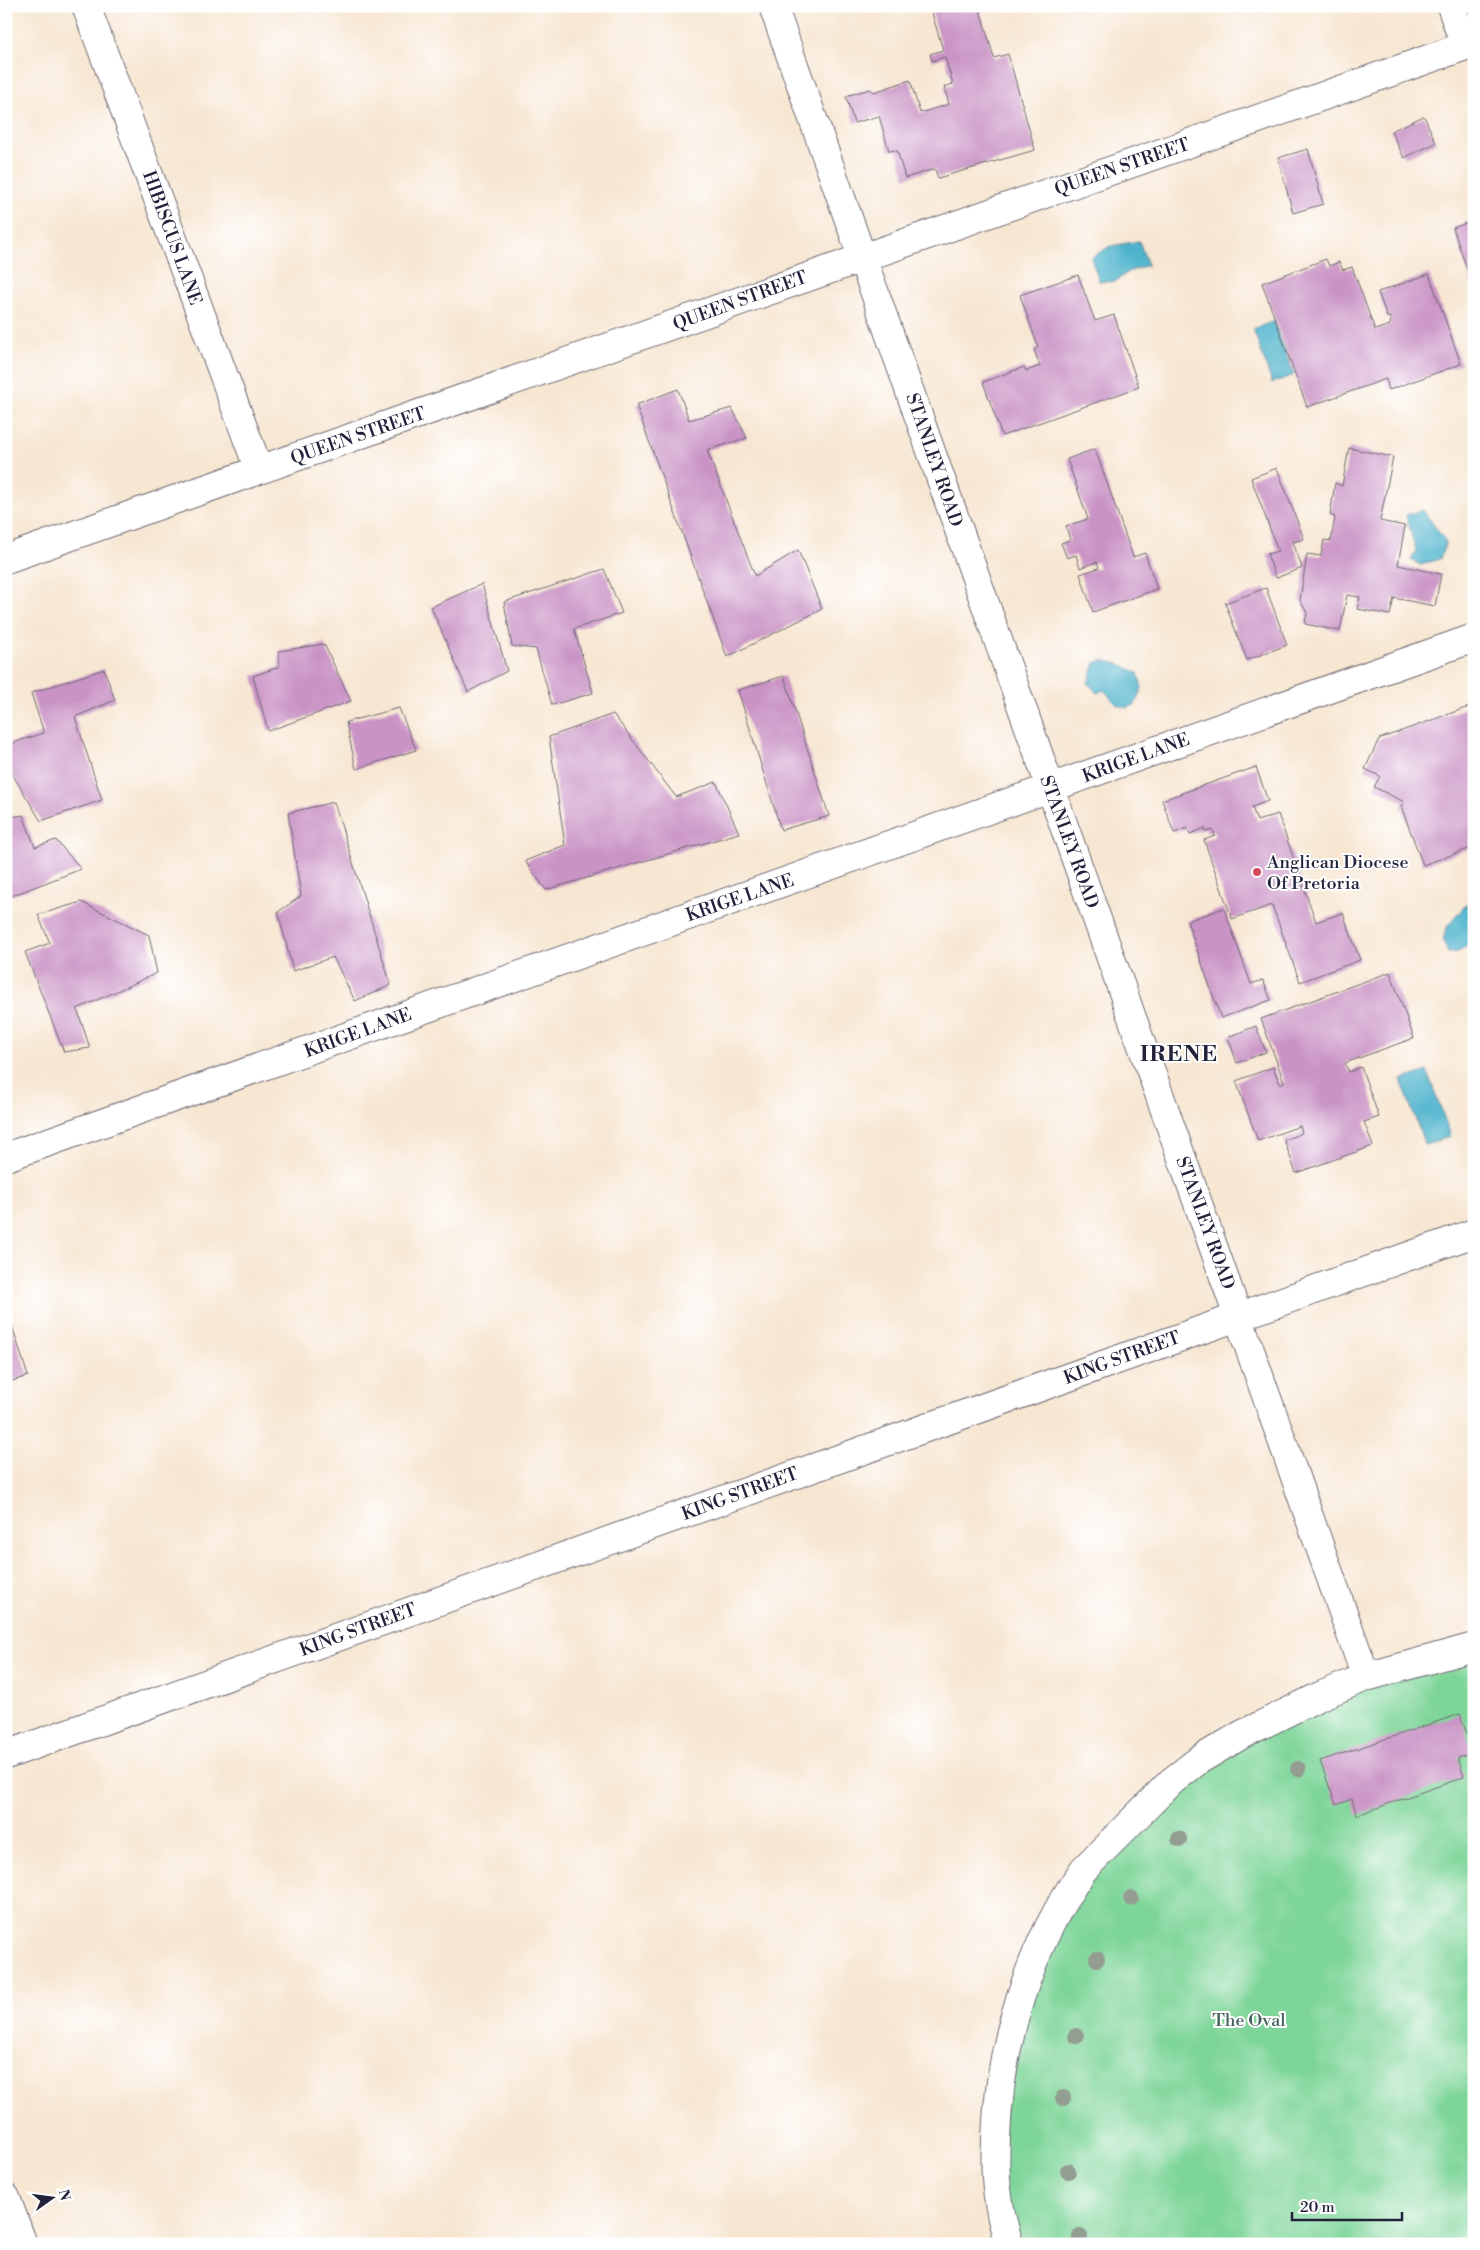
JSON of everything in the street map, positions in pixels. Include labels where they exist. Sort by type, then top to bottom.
[{"type":"street","name":"HIBISCUS LANE","points":[[86,6],[259,470]]},
{"type":"street","name":"STANLEY ROAD","points":[[773,6],[1366,1676]]},
{"type":"street","points":[[1451,6],[1469,45]]},
{"type":"street","name":"QUEEN STREET","points":[[6,559],[1469,45]]},
{"type":"street","name":"KRIGE LANE","points":[[6,1157],[1474,638]]},
{"type":"street","name":"KING STREET","points":[[6,1755],[1474,1233]]},
{"type":"street","points":[[1009,2244],[997,2195],[995,2171],[998,2094],[1015,2013],[1038,1950],[1074,1882],[1094,1858],[1172,1781],[1194,1764],[1284,1713],[1366,1676],[1474,1648]]},
{"type":"street","points":[[6,2198],[23,2244]]},
{"type":"green space","name":"The Oval","points":[[1474,1651],[1474,2244],[1006,2244],[995,2199],[1018,1982],[1074,1868],[1194,1762],[1327,1696]]},
{"type":"water","points":[[1139,241],[1148,265],[1128,272],[1115,282],[1099,281],[1091,258],[1110,246]]},
{"type":"water","points":[[1274,321],[1294,375],[1272,383],[1253,329]]},
{"type":"water","points":[[1423,510],[1446,542],[1440,559],[1421,565],[1411,560],[1416,551],[1406,515]]},
{"type":"water","points":[[1102,660],[1120,664],[1138,673],[1142,688],[1135,705],[1126,708],[1116,704],[1104,690],[1097,693],[1088,683],[1095,663]]},
{"type":"water","points":[[1468,902],[1474,903],[1472,936],[1464,949],[1448,953],[1443,940],[1447,927]]},
{"type":"water","points":[[1427,1071],[1451,1136],[1425,1145],[1401,1080]]},
{"type":"building","points":[[943,6],[979,6],[994,58],[1008,54],[1035,150],[938,178],[935,169],[905,178],[897,150],[889,151],[879,116],[854,123],[846,96],[870,89],[874,92],[910,80],[920,113],[949,104],[944,87],[953,84],[945,57],[932,61],[930,54],[943,50],[931,10]]},
{"type":"building","points":[[1424,116],[1436,143],[1404,158],[1391,131]]},
{"type":"building","points":[[1308,149],[1323,204],[1293,213],[1278,158]]},
{"type":"building","points":[[1474,220],[1474,287],[1473,287],[1453,228]]},
{"type":"building","points":[[1326,259],[1329,266],[1339,262],[1343,270],[1352,267],[1375,330],[1390,325],[1391,318],[1387,317],[1378,292],[1429,274],[1461,364],[1389,390],[1386,379],[1307,407],[1262,283]]},
{"type":"building","points":[[1078,275],[1095,321],[1114,315],[1139,387],[1002,436],[983,382],[1024,367],[1026,371],[1040,366],[1034,350],[1038,347],[1020,295]]},
{"type":"building","points":[[678,389],[689,420],[732,408],[747,438],[707,450],[755,576],[798,550],[822,609],[727,657],[636,405]]},
{"type":"building","points":[[1349,448],[1393,457],[1380,521],[1405,526],[1398,565],[1441,574],[1435,606],[1394,598],[1390,615],[1357,609],[1360,597],[1347,595],[1340,631],[1305,624],[1307,613],[1300,600],[1307,554],[1321,556],[1324,540],[1331,541],[1335,517],[1330,515],[1335,483],[1342,486]]},
{"type":"building","points":[[1095,449],[1133,557],[1145,553],[1157,589],[1093,612],[1080,574],[1099,568],[1097,562],[1080,568],[1076,555],[1067,558],[1061,543],[1070,540],[1066,526],[1088,519],[1067,459]]},
{"type":"building","points":[[1277,468],[1304,539],[1293,542],[1302,568],[1276,578],[1267,554],[1278,551],[1251,478]]},
{"type":"building","points":[[604,569],[622,613],[574,629],[593,693],[552,705],[536,649],[512,646],[504,602]]},
{"type":"building","points":[[482,584],[507,671],[468,692],[431,607]]},
{"type":"building","points":[[1266,588],[1287,645],[1247,660],[1225,603]]},
{"type":"building","points":[[324,644],[351,701],[268,731],[253,676],[279,667],[279,651]]},
{"type":"building","points":[[104,669],[115,700],[75,717],[102,800],[41,821],[6,764],[6,745],[44,733],[31,693]]},
{"type":"building","points":[[784,676],[829,816],[781,830],[738,690]]},
{"type":"building","points":[[1474,705],[1474,847],[1423,865],[1401,806],[1404,802],[1374,787],[1380,776],[1365,769],[1379,739]]},
{"type":"building","points":[[399,708],[416,750],[356,769],[346,722]]},
{"type":"building","points":[[613,714],[676,797],[716,782],[739,833],[546,890],[525,861],[565,845],[549,737]]},
{"type":"building","name":"Anglican Diocese Of Pretoria","points":[[1256,767],[1268,801],[1252,807],[1257,821],[1278,814],[1316,922],[1343,913],[1360,960],[1300,982],[1272,905],[1232,919],[1204,840],[1215,836],[1213,830],[1206,832],[1205,828],[1190,834],[1187,828],[1174,833],[1162,800]]},
{"type":"building","points":[[334,802],[391,985],[355,1001],[333,957],[293,971],[278,912],[301,896],[288,813]]},
{"type":"building","points":[[23,815],[35,847],[56,840],[81,869],[6,898],[6,818]]},
{"type":"building","points":[[81,902],[149,935],[157,973],[77,1009],[90,1048],[64,1052],[25,952],[50,943],[38,915]]},
{"type":"building","points":[[1224,908],[1251,984],[1263,980],[1271,1000],[1221,1018],[1187,921]]},
{"type":"building","points":[[1390,972],[1414,1038],[1345,1063],[1349,1072],[1361,1067],[1379,1117],[1364,1122],[1373,1146],[1296,1173],[1284,1140],[1302,1133],[1300,1126],[1258,1141],[1236,1081],[1273,1067],[1280,1084],[1284,1082],[1261,1019]]},
{"type":"building","points":[[1256,1026],[1266,1052],[1237,1063],[1228,1037]]},
{"type":"building","points":[[6,1307],[28,1376],[6,1383]]},
{"type":"building","points":[[1460,1714],[1473,1753],[1458,1758],[1464,1777],[1357,1815],[1352,1799],[1336,1805],[1320,1761]]},
{"type":"place","name":"Anglican Diocese Of Pretoria","points":[[1257,872]]},
{"type":"district","name":"IRENE","points":[[1179,1054]]}]
